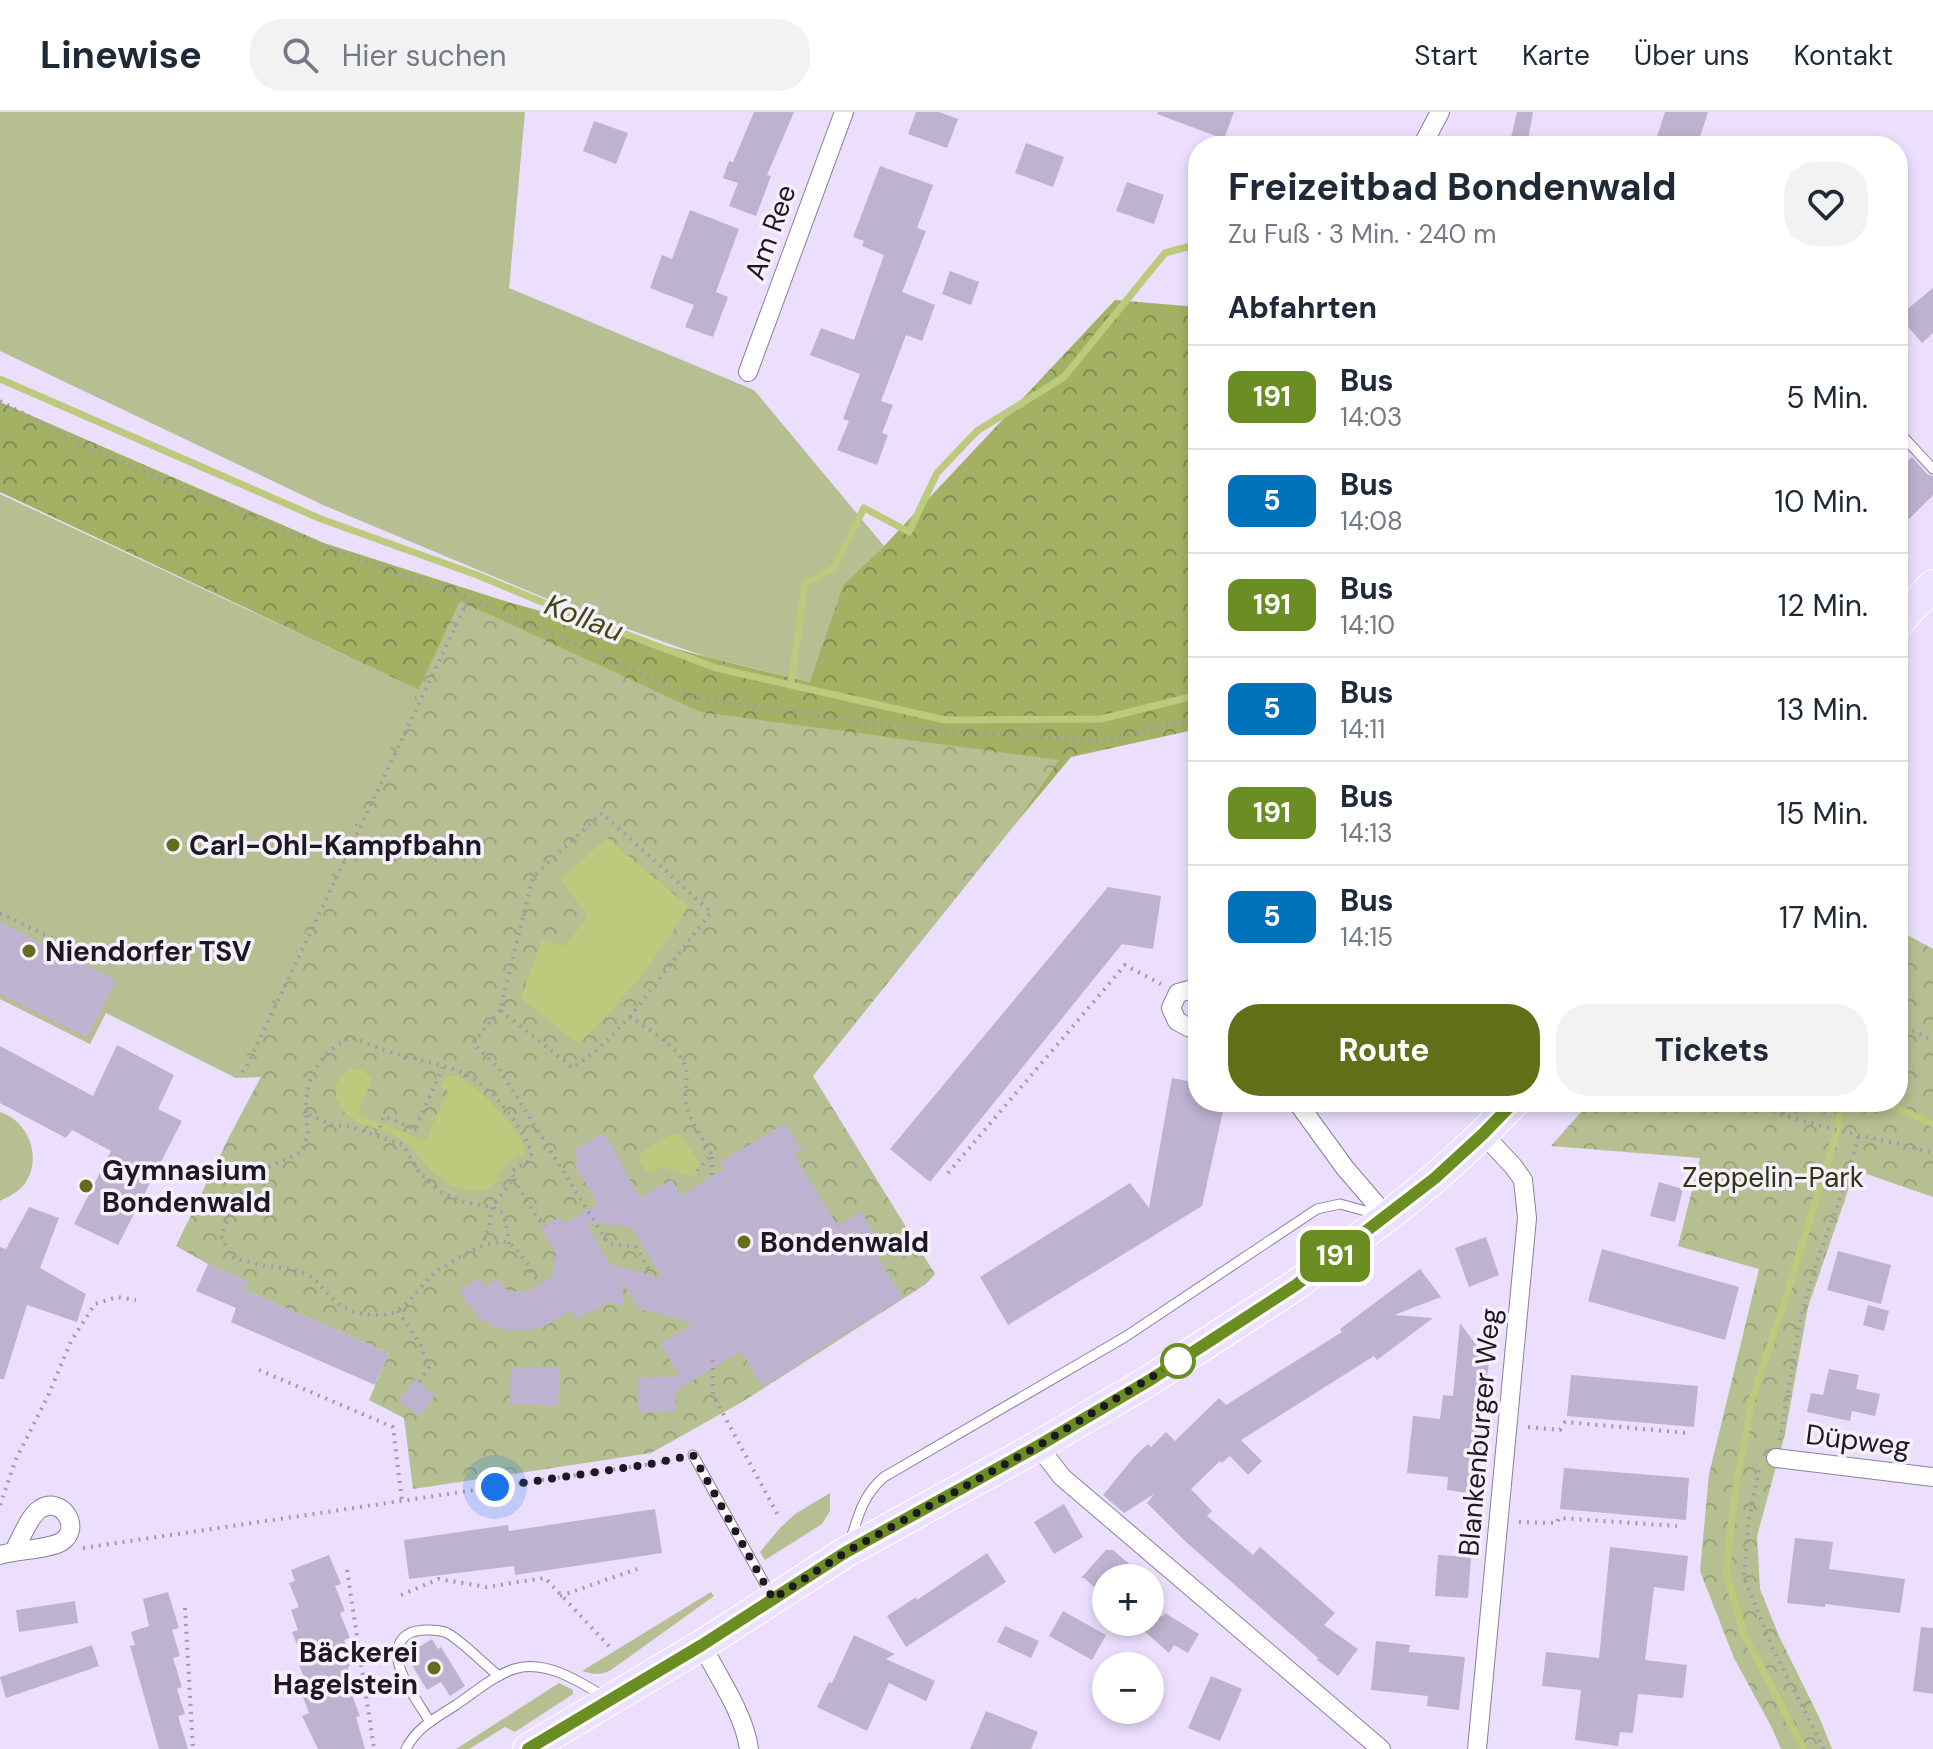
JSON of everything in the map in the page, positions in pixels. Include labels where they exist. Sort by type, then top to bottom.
[{"type":"main road","points":[[1908,612],[1933,585]]},
{"type":"main road","points":[[528,1749],[702,1645],[846,1552],[1150,1380],[1296,1285],[1435,1178],[1504,1112]]},
{"type":"street","name":"Am Ree","points":[[748,372],[844,112]]},
{"type":"street","points":[[1427,136],[1440,112]]},
{"type":"street","points":[[1188,990],[1178,993],[1171,1008],[1177,1021],[1188,1027]]},
{"type":"street","points":[[1304,1112],[1345,1168],[1387,1217]]},
{"type":"street","name":"Blankenburger Weg","points":[[1477,1749],[1527,1218],[1523,1180],[1483,1134]]},
{"type":"street","points":[[1038,1446],[1062,1477],[1381,1749]]},
{"type":"street","name":"Düpweg","points":[[1776,1458],[1933,1477]]},
{"type":"street","points":[[50,1506],[63,1509],[70,1519],[71,1528],[66,1538],[58,1544],[7,1553],[41,1508],[50,1506]]},
{"type":"street","points":[[702,1645],[739,1715],[749,1749]]},
{"type":"lane","points":[[1908,442],[1933,469]]},
{"type":"lane","points":[[846,1552],[863,1500],[884,1477],[1125,1337],[1317,1209],[1340,1204],[1387,1217]]},
{"type":"lane","points":[[693,1455],[773,1599]]},
{"type":"lane","points":[[430,1722],[399,1668],[396,1651],[400,1641],[411,1632],[444,1632],[499,1676]]},
{"type":"lane","points":[[406,1749],[411,1738],[430,1722],[516,1668],[543,1669],[575,1679],[609,1700]]},
{"type":"path","points":[[0,401],[81,444],[321,546],[469,598],[696,698],[902,728],[1100,741],[1188,720]]},
{"type":"path","points":[[242,1072],[469,598]]},
{"type":"path","points":[[500,1010],[573,1068],[597,1050],[630,1017],[711,912],[602,813],[533,877],[500,1010],[473,1043],[500,1070],[608,1243],[636,1247],[650,1271]]},
{"type":"path","points":[[0,913],[68,946]]},
{"type":"path","points":[[948,1173],[1125,965],[1178,993]]},
{"type":"path","points":[[630,1017],[670,1046],[683,1060],[688,1078],[686,1103],[695,1127],[712,1155],[712,1176]]},
{"type":"path","points":[[1908,1028],[1933,1041]]},
{"type":"path","points":[[509,1244],[494,1241],[482,1245],[432,1275],[398,1311],[385,1316],[344,1309],[312,1277],[290,1268],[264,1266],[231,1257],[221,1236],[236,1200],[264,1169],[301,1152],[308,1135],[306,1102],[312,1074],[331,1048],[350,1037],[393,1053],[460,1071],[498,1100],[523,1134],[532,1153],[528,1161],[511,1172],[545,1226]]},
{"type":"path","points":[[377,1132],[384,1116],[415,1129],[443,1066]]},
{"type":"path","points":[[1774,1112],[1815,1126],[1933,1153]]},
{"type":"path","points":[[306,1113],[331,1125],[377,1132],[403,1145],[420,1174],[442,1193],[501,1212],[505,1218],[509,1244],[527,1263],[539,1284]]},
{"type":"path","points":[[1824,1749],[1772,1647],[1744,1577],[1748,1523],[1761,1456],[1776,1458],[1800,1321],[1859,1135]]},
{"type":"path","points":[[697,1171],[712,1155]]},
{"type":"path","points":[[482,1245],[492,1207],[514,1179]]},
{"type":"path","points":[[0,1505],[16,1459],[71,1341],[87,1316],[95,1304],[117,1297],[136,1300]]},
{"type":"path","points":[[398,1311],[419,1342],[429,1367],[419,1383]]},
{"type":"path","points":[[713,1360],[713,1395],[780,1519]]},
{"type":"path","points":[[259,1370],[393,1427],[402,1501]]},
{"type":"path","points":[[1508,1425],[1560,1430],[1565,1422],[1688,1433]]},
{"type":"path","points":[[53,1545],[83,1548],[651,1464],[693,1455]]},
{"type":"path","points":[[1498,1522],[1557,1523],[1559,1518],[1677,1526]]},
{"type":"path","points":[[560,1596],[637,1569]]},
{"type":"path","points":[[347,1570],[374,1749]]},
{"type":"path","points":[[401,1595],[439,1579],[486,1587],[545,1578],[609,1646]]},
{"type":"path","points":[[185,1608],[193,1749]]},
{"type":"green space","points":[[0,112],[525,112],[509,288],[754,390],[884,546],[843,585],[811,682],[706,657],[569,608],[323,505],[0,351]]},
{"type":"green space","points":[[1115,300],[1188,306],[1188,731],[1071,757],[1017,822],[430,695],[0,492],[0,402],[324,543],[508,602],[706,657],[810,682],[843,585],[884,546]]},
{"type":"green space","name":"Carl-Ohl-Kampfbahn","points":[[0,494],[420,690],[236,1078],[106,1013],[90,1044],[0,999]]},
{"type":"green space","points":[[460,601],[701,712],[1059,760],[1017,822],[813,1076],[935,1274],[926,1284],[742,1402],[651,1453],[413,1489],[404,1418],[369,1400],[389,1353],[244,1290],[247,1281],[176,1246],[261,1077],[236,1078]]},
{"type":"green space","name":"Zeppelin-Park","points":[[1908,935],[1933,949],[1933,1197],[1855,1170],[1808,1307],[1785,1434],[1757,1536],[1760,1589],[1832,1749],[1781,1749],[1734,1658],[1700,1571],[1709,1474],[1759,1269],[1678,1246],[1700,1158],[1551,1146],[1581,1112],[1908,1112]]},
{"type":"green space","points":[[0,1112],[25,1131],[33,1161],[24,1185],[0,1201]]},
{"type":"green space","points":[[830,1493],[830,1511],[822,1524],[765,1560],[760,1552],[780,1528],[795,1514]]},
{"type":"green space","points":[[711,1592],[714,1596],[611,1670],[596,1674],[582,1671]]},
{"type":"green space","points":[[559,1683],[573,1690],[573,1694],[515,1732],[505,1727],[469,1749],[456,1749]]},
{"type":"shaded area","points":[[607,838],[688,906],[665,944],[638,979],[578,1044],[521,998],[542,939],[565,946],[588,916],[560,879]]},
{"type":"shaded area","points":[[348,1068],[363,1070],[372,1080],[358,1114],[425,1141],[448,1091],[440,1087],[447,1076],[458,1076],[482,1093],[520,1135],[524,1157],[517,1154],[497,1176],[501,1180],[484,1190],[464,1190],[450,1185],[436,1176],[408,1144],[392,1134],[356,1122],[345,1113],[336,1098],[336,1084]]},
{"type":"shaded area","points":[[673,1133],[683,1137],[699,1162],[696,1177],[661,1167],[653,1173],[639,1163],[641,1153]]},
{"type":"building","points":[[754,112],[794,112],[767,175],[771,176],[756,216],[729,206],[738,183],[723,178]]},
{"type":"building","points":[[916,112],[939,112],[958,119],[947,148],[908,134]]},
{"type":"building","points":[[1234,112],[1225,136],[1216,136],[1157,114]]},
{"type":"building","points":[[1517,112],[1533,112],[1529,136],[1511,136]]},
{"type":"building","points":[[1665,112],[1708,112],[1700,136],[1657,136]]},
{"type":"building","points":[[594,121],[628,133],[616,164],[583,151]]},
{"type":"building","points":[[1026,143],[1064,157],[1053,187],[1015,173]]},
{"type":"building","points":[[880,166],[933,185],[917,228],[926,231],[902,292],[935,305],[922,341],[906,335],[881,401],[893,405],[882,433],[888,435],[877,465],[837,450],[849,421],[843,419],[860,374],[810,355],[821,328],[854,340],[884,255],[862,246],[864,241],[853,237]]},
{"type":"building","points":[[1127,182],[1164,195],[1154,224],[1116,211]]},
{"type":"building","points":[[690,210],[739,229],[716,292],[728,297],[713,337],[685,327],[694,305],[650,288],[662,255],[672,259]]},
{"type":"building","points":[[950,271],[979,282],[971,305],[942,294]]},
{"type":"building","points":[[1933,288],[1933,333],[1922,343],[1908,327],[1908,309]]},
{"type":"building","points":[[1912,457],[1927,474],[1933,476],[1933,495],[1909,519],[1908,518],[1908,461]]},
{"type":"building","points":[[1108,887],[1161,896],[1153,949],[1122,944],[930,1182],[890,1149]]},
{"type":"building","name":"Niendorfer TSV","points":[[0,922],[116,980],[87,1038],[0,994]]},
{"type":"building","points":[[117,1045],[174,1075],[158,1109],[182,1121],[118,1245],[74,1224],[111,1151],[72,1130],[66,1138],[0,1103],[0,1046],[93,1096]]},
{"type":"building","points":[[1172,1078],[1188,1081],[1188,1112],[1223,1112],[1202,1206],[1008,1325],[980,1277],[1130,1183],[1149,1208]]},
{"type":"building","name":"Bondenwald","points":[[785,1123],[802,1150],[794,1155],[838,1226],[861,1212],[880,1244],[872,1248],[903,1298],[763,1387],[741,1351],[676,1391],[676,1411],[639,1413],[637,1378],[680,1376],[660,1344],[694,1323],[639,1309],[622,1282],[624,1306],[611,1302],[573,1320],[573,1310],[540,1329],[538,1326],[529,1331],[492,1327],[493,1323],[480,1320],[473,1307],[470,1308],[460,1289],[479,1278],[485,1287],[499,1279],[504,1289],[523,1293],[552,1277],[556,1254],[541,1228],[559,1217],[564,1223],[598,1204],[574,1164],[579,1158],[574,1150],[604,1133],[640,1198],[672,1179],[680,1196],[724,1169],[720,1162]],"holes":[[[587,1223],[631,1227],[663,1278],[609,1264]]]},
{"type":"building","points":[[1659,1182],[1683,1189],[1675,1222],[1650,1216]]},
{"type":"building","points":[[29,1207],[59,1218],[40,1268],[86,1294],[77,1322],[27,1305],[4,1379],[0,1379],[0,1247],[6,1249]]},
{"type":"building","points":[[1486,1237],[1499,1275],[1469,1287],[1455,1248]]},
{"type":"building","points":[[1602,1249],[1739,1287],[1725,1340],[1588,1301]]},
{"type":"building","points":[[1838,1251],[1891,1265],[1881,1304],[1827,1290]]},
{"type":"building","points":[[208,1264],[248,1281],[244,1290],[389,1353],[375,1385],[231,1322],[236,1308],[196,1291]]},
{"type":"building","points":[[1420,1269],[1441,1297],[1394,1315],[1433,1318],[1377,1360],[1374,1356],[1241,1440],[1262,1461],[1248,1475],[1230,1456],[1222,1463],[1220,1461],[1191,1489],[1212,1511],[1207,1516],[1253,1555],[1260,1547],[1335,1613],[1324,1625],[1358,1649],[1338,1676],[1186,1542],[1147,1503],[1154,1494],[1124,1513],[1103,1495],[1148,1444],[1151,1447],[1166,1432],[1175,1441],[1219,1398],[1226,1405],[1342,1332],[1340,1329]]},
{"type":"building","points":[[1868,1305],[1889,1311],[1884,1331],[1863,1325]]},
{"type":"building","points":[[1460,1323],[1489,1362],[1487,1377],[1483,1377],[1476,1440],[1483,1440],[1477,1494],[1447,1490],[1448,1477],[1407,1473],[1413,1416],[1440,1419],[1443,1395],[1453,1396]]},
{"type":"building","points":[[511,1367],[560,1368],[558,1406],[509,1404]]},
{"type":"building","points":[[1829,1369],[1859,1375],[1856,1389],[1880,1394],[1875,1416],[1852,1411],[1850,1421],[1807,1412],[1811,1393],[1823,1395]]},
{"type":"building","points":[[1571,1375],[1698,1386],[1694,1427],[1567,1416]]},
{"type":"building","points":[[415,1380],[435,1396],[419,1416],[399,1400]]},
{"type":"building","points":[[1564,1468],[1689,1478],[1686,1520],[1560,1509]]},
{"type":"building","points":[[1064,1504],[1083,1537],[1054,1554],[1034,1522]]},
{"type":"building","points":[[655,1509],[662,1553],[515,1575],[514,1566],[409,1579],[404,1540],[508,1525],[509,1531]]},
{"type":"building","points":[[1795,1538],[1833,1542],[1829,1569],[1905,1579],[1900,1613],[1787,1603]]},
{"type":"building","points":[[1610,1547],[1688,1556],[1684,1591],[1654,1587],[1645,1660],[1687,1665],[1683,1698],[1638,1694],[1633,1733],[1620,1732],[1618,1746],[1575,1740],[1581,1690],[1542,1686],[1546,1652],[1599,1658]]},
{"type":"building","points":[[1106,1550],[1113,1550],[1129,1564],[1094,1564]]},
{"type":"building","points":[[987,1553],[1006,1582],[906,1647],[887,1616],[916,1597],[917,1600]]},
{"type":"building","points":[[329,1555],[341,1584],[335,1586],[345,1611],[340,1613],[350,1638],[344,1640],[353,1664],[348,1667],[358,1693],[352,1695],[360,1716],[356,1717],[365,1749],[318,1749],[302,1716],[309,1713],[299,1686],[306,1683],[298,1662],[303,1660],[292,1632],[298,1630],[291,1610],[299,1607],[289,1583],[295,1581],[291,1570]]},
{"type":"building","points":[[1438,1555],[1471,1557],[1468,1598],[1435,1596]]},
{"type":"building","points":[[1092,1566],[1092,1585],[1081,1578]]},
{"type":"building","points":[[168,1592],[179,1628],[172,1630],[180,1656],[173,1658],[182,1687],[177,1689],[185,1714],[178,1716],[188,1749],[159,1749],[130,1646],[135,1645],[131,1632],[149,1626],[143,1599]]},
{"type":"building","points":[[75,1601],[78,1623],[19,1632],[16,1610]]},
{"type":"building","points":[[1063,1611],[1092,1627],[1092,1636],[1105,1636],[1096,1652],[1092,1652],[1092,1660],[1049,1636]]},
{"type":"building","points":[[1165,1613],[1199,1634],[1188,1653],[1174,1645],[1169,1653],[1150,1636],[1164,1636]]},
{"type":"building","points":[[1005,1626],[1039,1641],[1031,1658],[997,1642]]},
{"type":"building","points":[[1921,1627],[1933,1628],[1933,1694],[1913,1691]]},
{"type":"building","points":[[854,1635],[895,1654],[886,1659],[935,1681],[926,1701],[889,1683],[867,1731],[817,1707]]},
{"type":"building","name":"Bäckerei Hagelstein","points":[[432,1639],[438,1649],[441,1647],[465,1686],[450,1696],[441,1682],[427,1690],[406,1655]]},
{"type":"building","points":[[1376,1641],[1410,1645],[1409,1652],[1465,1657],[1459,1710],[1427,1706],[1428,1696],[1371,1690]]},
{"type":"building","points":[[92,1645],[99,1666],[6,1698],[0,1677]]},
{"type":"building","points":[[1211,1676],[1242,1689],[1220,1741],[1188,1728]]},
{"type":"building","points":[[986,1711],[1038,1732],[1031,1749],[970,1749]]},
{"type":"waterway","points":[[791,685],[805,583],[834,568],[864,508],[909,532],[937,473],[977,431],[1064,377],[1165,253],[1188,247]]},
{"type":"waterway","name":"Kollau","points":[[0,379],[321,519],[477,575],[716,668],[945,720],[1101,719],[1188,697]]},
{"type":"waterway","points":[[1804,1749],[1744,1634],[1726,1572],[1735,1493],[1752,1399],[1835,1138],[1840,1112]]},
{"type":"waterway","name":"Kollau","points":[[1906,1112],[1933,1124]]},
{"type":"bus line","name":"191","points":[[528,1749],[702,1645],[846,1552],[1150,1380],[1296,1285],[1435,1178],[1504,1112]]},
{"type":"place","name":"Carl-Ohl-Kampfbahn","points":[[173,845]]},
{"type":"place","name":"Niendorfer TSV","points":[[29,951]]},
{"type":"place","name":"Gymnasium Bondenwald","points":[[86,1186]]},
{"type":"place","name":"Bondenwald","points":[[744,1242]]},
{"type":"place","name":"Bäckerei Hagelstein","points":[[434,1668]]},
{"type":"route","points":[[495,1487],[693,1455],[773,1599],[846,1552],[1038,1446],[1178,1361]]}]
